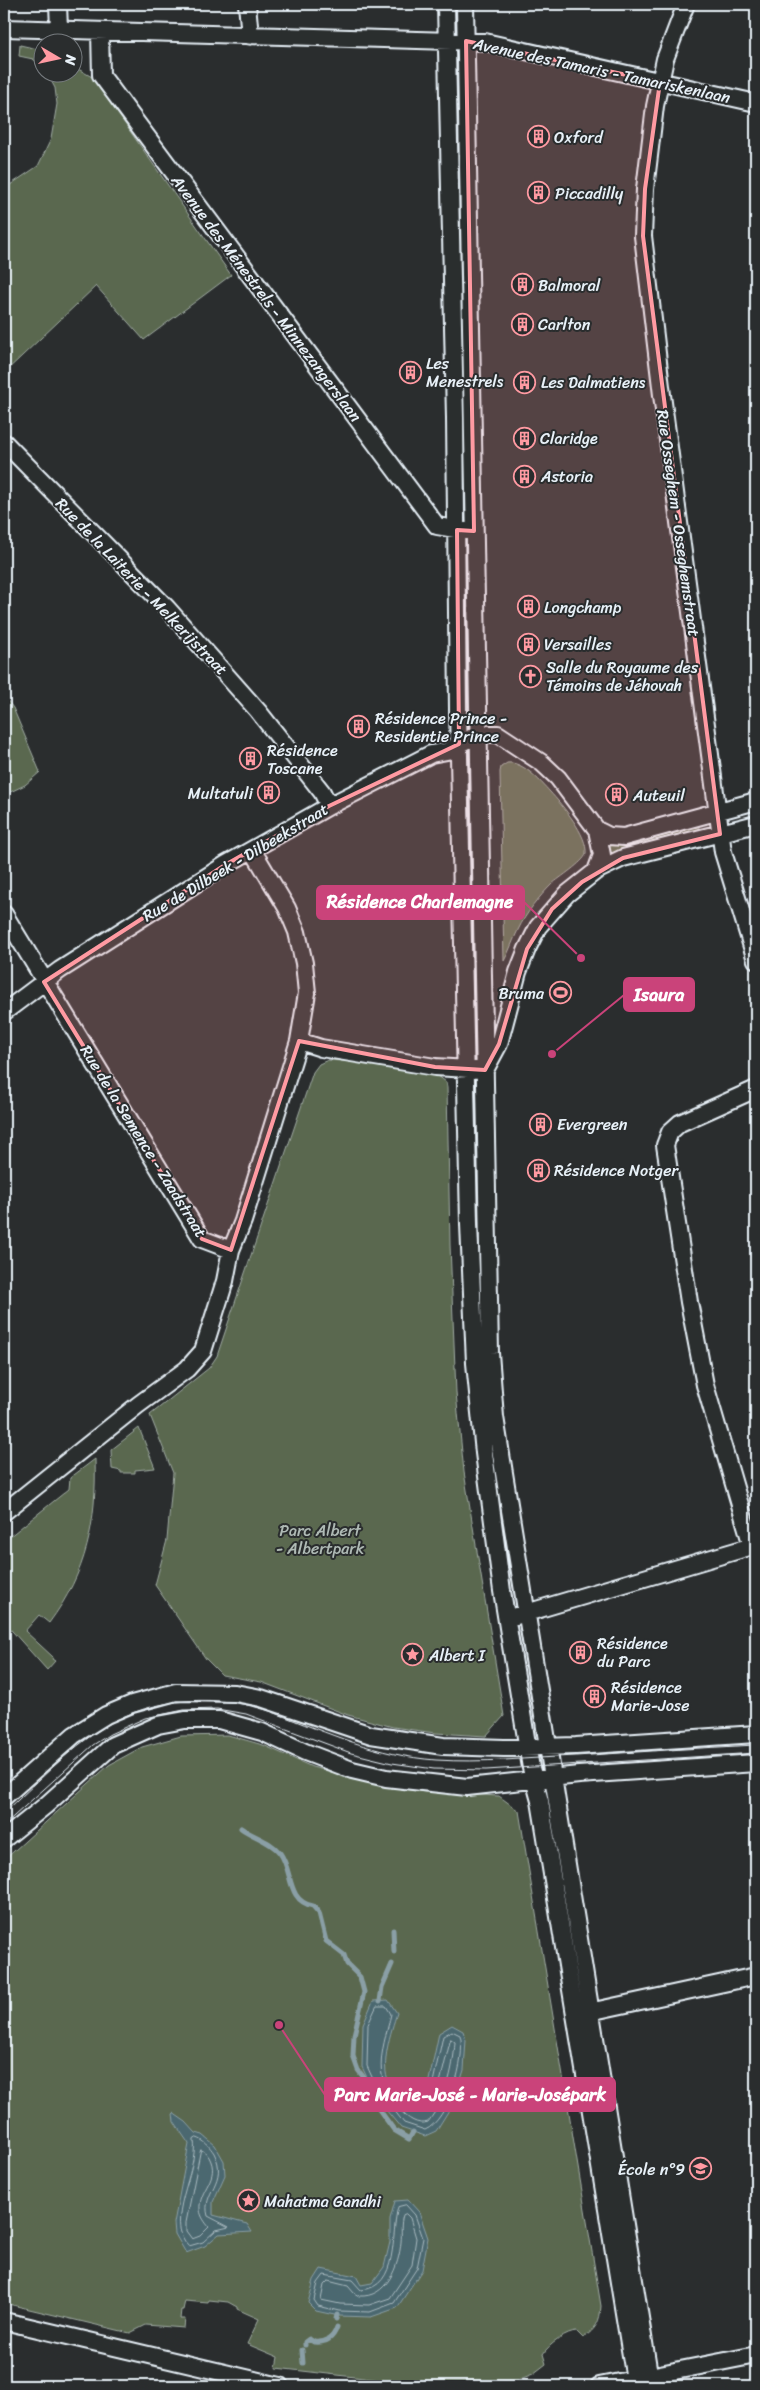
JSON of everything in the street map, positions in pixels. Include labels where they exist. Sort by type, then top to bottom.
[{"type":"street","points":[[58,4],[59,29]]},
{"type":"street","points":[[247,4],[250,36]]},
{"type":"street","points":[[446,4],[457,530],[459,744],[475,1363],[481,1426],[506,1618],[528,1747],[583,2013]]},
{"type":"street","points":[[465,4],[490,1353],[496,1417],[553,1778],[583,2013],[643,2382]]},
{"type":"street","name":"Rue Osseghem - Osseghemstraat","points":[[686,4],[666,58],[655,106],[644,189],[643,236],[664,414],[720,834],[723,852],[756,960]]},
{"type":"street","name":"Avenue des Tamaris - Tamariskenlaan","points":[[4,28],[485,42],[756,103]]},
{"type":"street","name":"Avenue des Ménestrels - Minnezangerslaan","points":[[100,31],[101,75],[438,526],[474,531]]},
{"type":"street","name":"Rue de la Laiterie - Melkerijstraat","points":[[4,442],[168,608],[258,711],[322,792],[329,806]]},
{"type":"street","points":[[478,734],[498,734],[542,763],[577,801],[597,830],[602,855],[596,871]]},
{"type":"street","name":"Rue de Dilbeek - Dilbeekstraat","points":[[4,1012],[44,982],[225,865],[253,851],[329,806],[431,754],[446,751],[478,734]]},
{"type":"street","points":[[597,830],[609,836],[624,837],[756,801]]},
{"type":"street","points":[[485,1070],[499,1044],[518,972],[538,927],[568,894],[596,871],[623,858],[756,824]]},
{"type":"street","points":[[4,1512],[138,1405],[188,1369],[203,1351],[225,1280],[231,1250],[243,1221],[299,1041],[307,993],[299,939],[287,908],[253,851]]},
{"type":"street","name":"Rue de la Semence - Zaadstraat","points":[[4,914],[202,1240],[231,1250]]},
{"type":"street","points":[[299,1041],[321,1048],[435,1068],[485,1070]]},
{"type":"street","points":[[506,1618],[754,1546],[706,1385],[689,1302],[665,1145],[670,1132],[680,1123],[756,1089]]},
{"type":"street","points":[[471,1266],[488,1266]]},
{"type":"street","points":[[4,1797],[74,1734],[106,1715],[132,1704],[176,1692],[235,1693],[260,1698],[342,1727],[407,1742],[473,1748],[528,1747],[756,1734]]},
{"type":"street","points":[[4,1839],[45,1806],[113,1745],[158,1724],[185,1720],[219,1720],[262,1732],[305,1752],[352,1770],[386,1778],[467,1787],[553,1778],[756,1763]]},
{"type":"street","points":[[583,2013],[756,1976]]},
{"type":"street","points":[[4,2321],[280,2386]]},
{"type":"street","points":[[599,2386],[643,2382],[756,2355]]},
{"type":"highlighted area","points":[[466,41],[660,82],[645,189],[643,236],[720,834],[623,858],[582,882],[552,909],[527,949],[499,1044],[485,1070],[435,1067],[299,1041],[231,1250],[202,1239],[44,982],[225,865],[329,806],[459,744],[457,530],[474,531]]},
{"type":"green space","points":[[20,45],[32,48],[32,59],[19,56]]},
{"type":"green space","points":[[82,71],[92,77],[231,275],[144,340],[96,286],[4,373],[4,189],[38,166],[51,139],[57,104],[55,88],[52,82],[82,82]]},
{"type":"green space","points":[[4,696],[13,708],[40,772],[25,785],[4,795]]},
{"type":"green space","points":[[507,763],[513,763],[525,768],[555,798],[579,829],[586,846],[586,854],[542,894],[521,924],[504,961],[500,772],[501,767]]},
{"type":"green space","points":[[698,823],[700,833],[610,858],[606,840]]},
{"type":"green space","name":"Parc Albert - Albertpark","points":[[328,1060],[357,1062],[437,1075],[446,1082],[456,1393],[464,1472],[504,1716],[486,1736],[435,1733],[393,1727],[348,1715],[261,1682],[222,1675],[206,1659],[155,1585],[167,1540],[173,1473],[150,1415],[209,1368],[217,1356],[313,1072],[319,1064]]},
{"type":"green space","points":[[139,1428],[155,1468],[135,1470],[135,1473],[121,1473],[121,1471],[112,1469],[111,1450]]},
{"type":"green space","points":[[95,1459],[94,1504],[87,1545],[81,1565],[62,1604],[49,1623],[39,1615],[25,1631],[53,1657],[52,1659],[55,1661],[47,1670],[4,1622],[4,1541],[69,1489],[70,1478]]},
{"type":"green space","points":[[228,1735],[263,1745],[312,1767],[391,1787],[425,1792],[499,1796],[519,1811],[601,2306],[598,2321],[591,2331],[583,2338],[577,2332],[563,2336],[546,2350],[543,2354],[546,2364],[533,2374],[515,2381],[407,2383],[276,2368],[278,2357],[247,2344],[259,2319],[237,2309],[237,2307],[228,2302],[209,2300],[208,2303],[185,2301],[180,2319],[185,2319],[184,2328],[146,2325],[130,2333],[4,2303],[4,1860],[109,1765],[142,1747],[181,1736]]},
{"type":"water","points":[[388,2000],[397,2013],[387,2048],[387,2076],[391,2087],[399,2095],[416,2096],[428,2085],[439,2033],[452,2025],[463,2031],[466,2040],[464,2070],[454,2102],[436,2131],[425,2136],[401,2128],[373,2090],[362,2067],[363,2024],[373,2001]]},
{"type":"water","points":[[173,2113],[186,2122],[196,2133],[203,2135],[215,2145],[224,2161],[225,2175],[213,2202],[213,2215],[247,2224],[252,2232],[219,2234],[205,2246],[186,2253],[175,2234],[174,2223],[189,2144],[174,2122]]},
{"type":"water","points":[[408,2200],[419,2212],[428,2238],[422,2270],[397,2308],[371,2317],[339,2316],[316,2311],[308,2303],[314,2280],[321,2269],[356,2276],[361,2285],[372,2283],[384,2267],[390,2242],[390,2219],[395,2201]]},
{"type":"waterway","points":[[241,1828],[272,1845],[280,1853],[287,1868],[294,1892],[298,1898],[304,1903],[313,1906],[319,1913],[326,1941],[344,1955],[347,1964],[360,1977],[364,1992],[354,2035],[353,2056],[358,2070],[365,2079],[370,2097],[394,2130],[409,2139],[413,2132]]},
{"type":"waterway","points":[[393,1930],[394,1952]]},
{"type":"waterway","points":[[380,2001],[382,1987],[392,1964]]},
{"type":"waterway","points":[[336,2319],[337,2315]]},
{"type":"waterway","points":[[305,2345],[305,2342],[309,2339],[314,2342],[325,2341],[333,2335],[337,2327]]},
{"type":"waterway","points":[[302,2350],[303,2363]]},
{"type":"tram line","points":[[4,1813],[77,1746],[104,1727],[144,1709],[188,1701],[210,1700],[254,1707],[374,1749],[415,1758],[436,1760],[506,1760],[756,1745]]},
{"type":"tram line","points":[[4,1825],[93,1745],[110,1734],[145,1718],[184,1710],[217,1709],[246,1714],[351,1753],[392,1763],[434,1769],[486,1770],[756,1753]]},
{"type":"place","name":"Oxford","points":[[538,137]]},
{"type":"place","name":"Piccadilly","points":[[539,193]]},
{"type":"place","name":"Balmoral","points":[[522,285]]},
{"type":"place","name":"Carlton","points":[[522,324]]},
{"type":"place","name":"Les Menestrels","points":[[410,372]]},
{"type":"place","name":"Les Dalmatiens","points":[[525,382]]},
{"type":"place","name":"Claridge","points":[[524,438]]},
{"type":"place","name":"Astoria","points":[[525,476]]},
{"type":"place","name":"Longchamp","points":[[528,607]]},
{"type":"place","name":"Versailles","points":[[528,644]]},
{"type":"place","name":"Salle du Royaume des Témoins de Jéhovah","points":[[530,676]]},
{"type":"place","name":"Résidence Prince - Residentie Prince","points":[[359,727]]},
{"type":"place","name":"Résidence Toscane","points":[[251,759]]},
{"type":"place","name":"Multatuli","points":[[269,793]]},
{"type":"place","name":"Auteuil","points":[[617,795]]},
{"type":"place","name":"Résidence Charlemagne","points":[[581,958]]},
{"type":"place","name":"Bruma","points":[[560,993]]},
{"type":"place","name":"Isaura","points":[[552,1054]]},
{"type":"place","name":"Evergreen","points":[[541,1124]]},
{"type":"place","name":"Résidence Notger","points":[[538,1170]]},
{"type":"place","name":"Résidence du Parc","points":[[581,1652]]},
{"type":"place","name":"Albert I","points":[[413,1655]]},
{"type":"place","name":"Résidence Marie-Jose","points":[[595,1696]]},
{"type":"place","name":"Parc Marie-José - Marie-Josépark","points":[[279,2025]]},
{"type":"place","name":"École n°9","points":[[701,2169]]},
{"type":"place","name":"Mahatma Gandhi","points":[[248,2201]]}]
